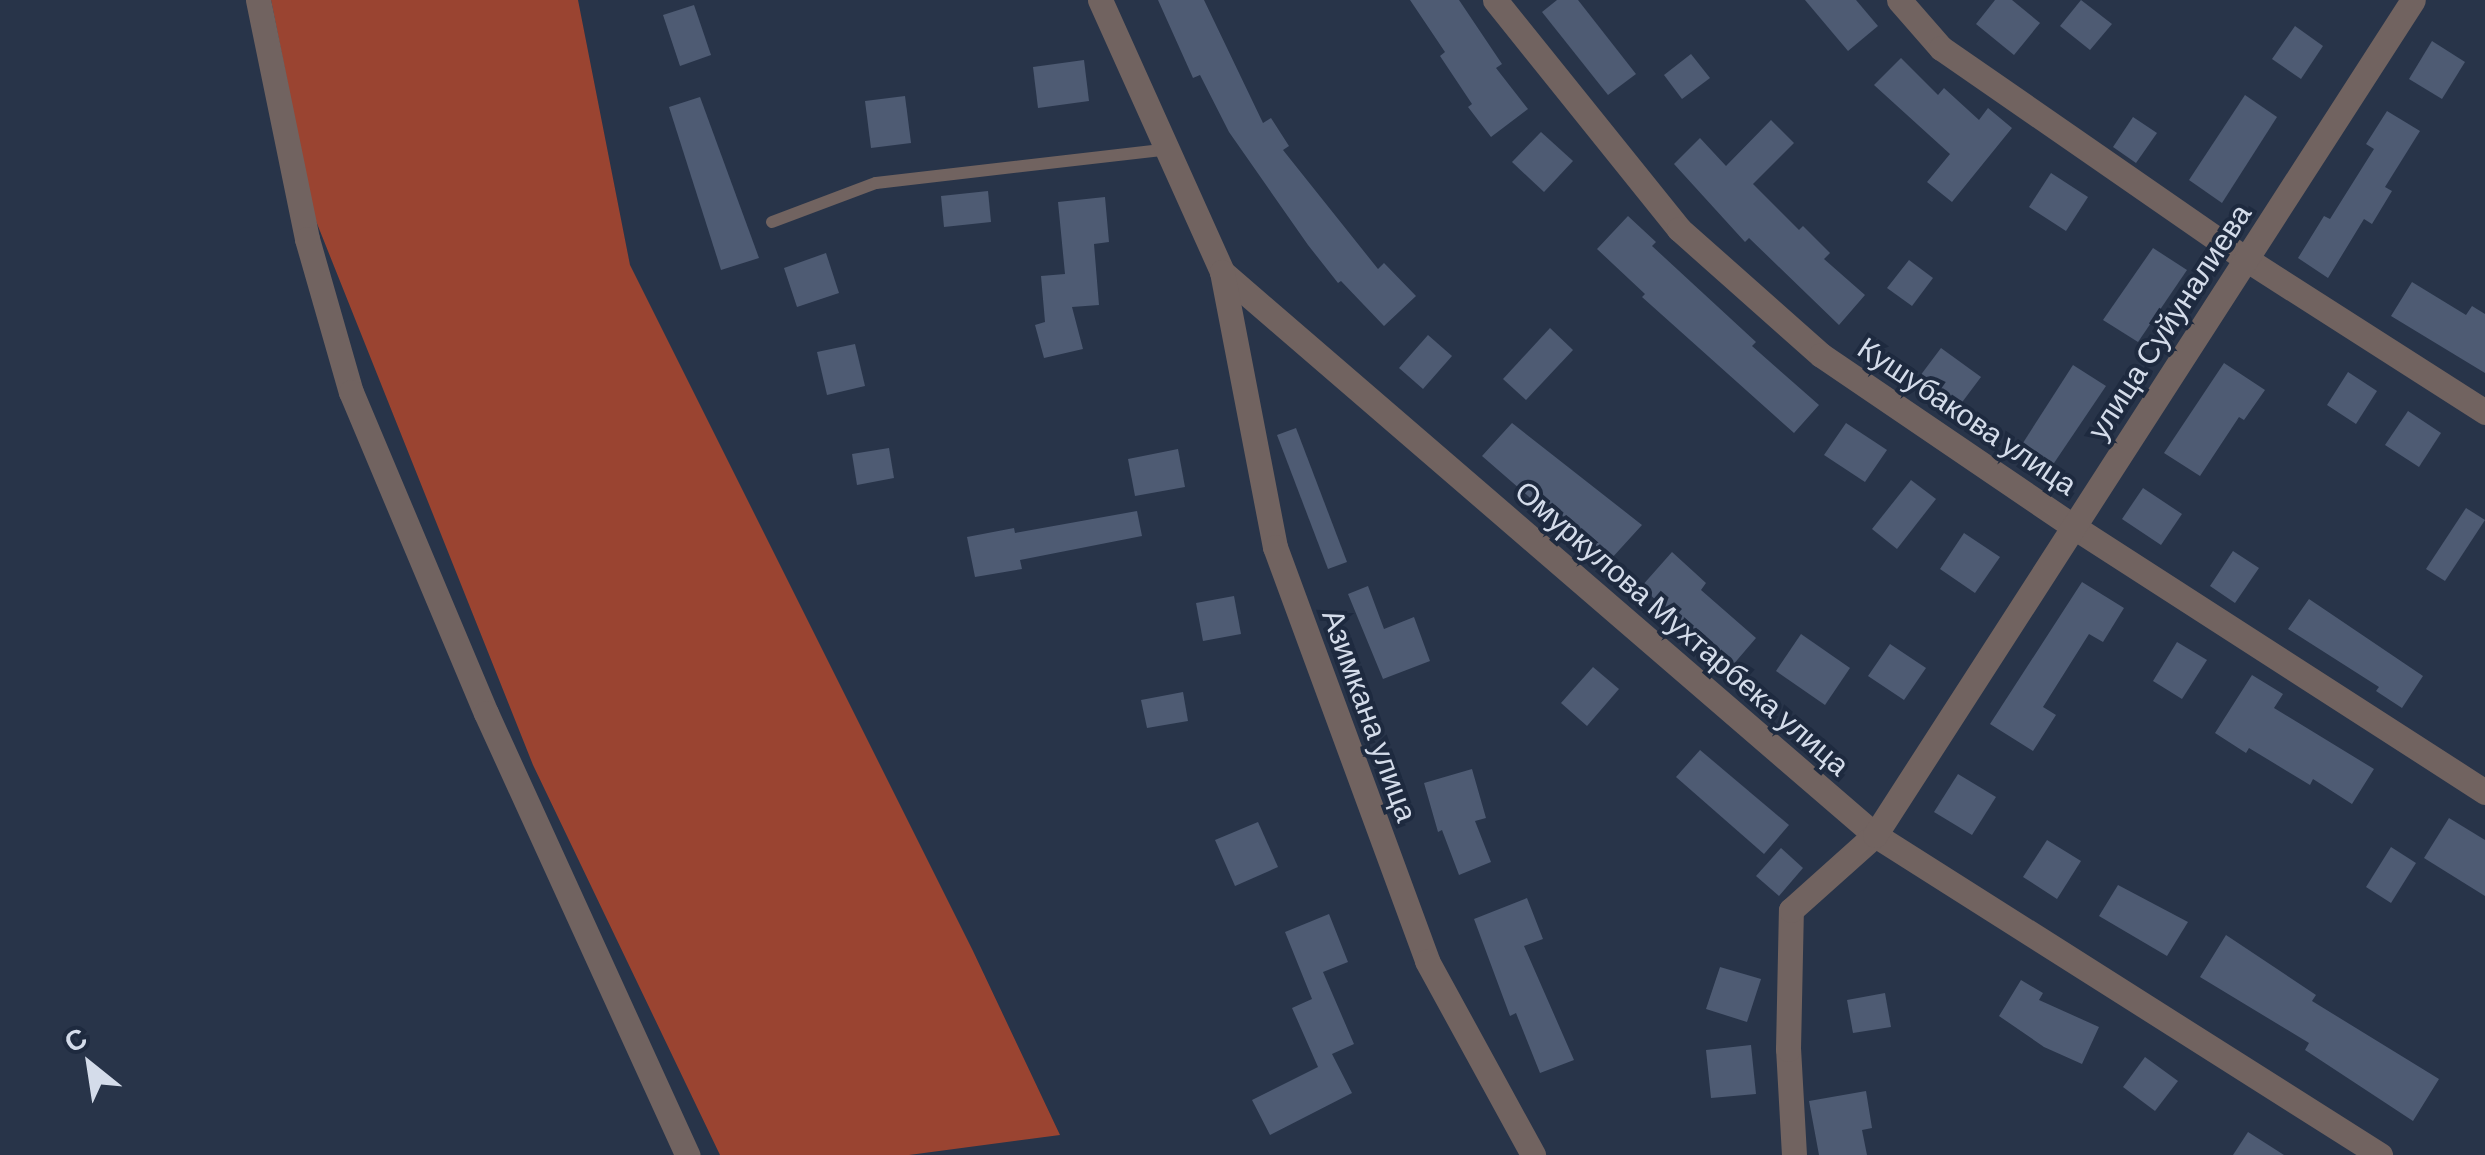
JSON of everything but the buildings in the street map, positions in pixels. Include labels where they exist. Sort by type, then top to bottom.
[{"type":"street","points":[[258,0],[307,239],[351,392],[486,713],[687,1155]]},
{"type":"street","name":"Омуркулова Мухтарбека улица","points":[[1100,0],[1222,272],[1876,835],[2380,1155]]},
{"type":"street","name":"Кушубакова улица","points":[[1495,0],[1679,228],[1822,355],[2074,527],[2485,792]]},
{"type":"street","points":[[1899,0],[1940,48],[2246,260],[2485,412]]},
{"type":"street","name":"улица Суйуналиева","points":[[1794,1155],[1788,1048],[1791,910],[1876,835],[2413,0]]},
{"type":"street","name":"Азимкана улица","points":[[1222,272],[1275,547],[1426,962],[1534,1155]]},
{"type":"lane","points":[[772,222],[876,183],[1168,149]]},
{"type":"shaded area","points":[[271,0],[578,0],[630,265],[973,951],[1060,1135],[909,1155],[720,1155],[533,765],[314,216]]}]
